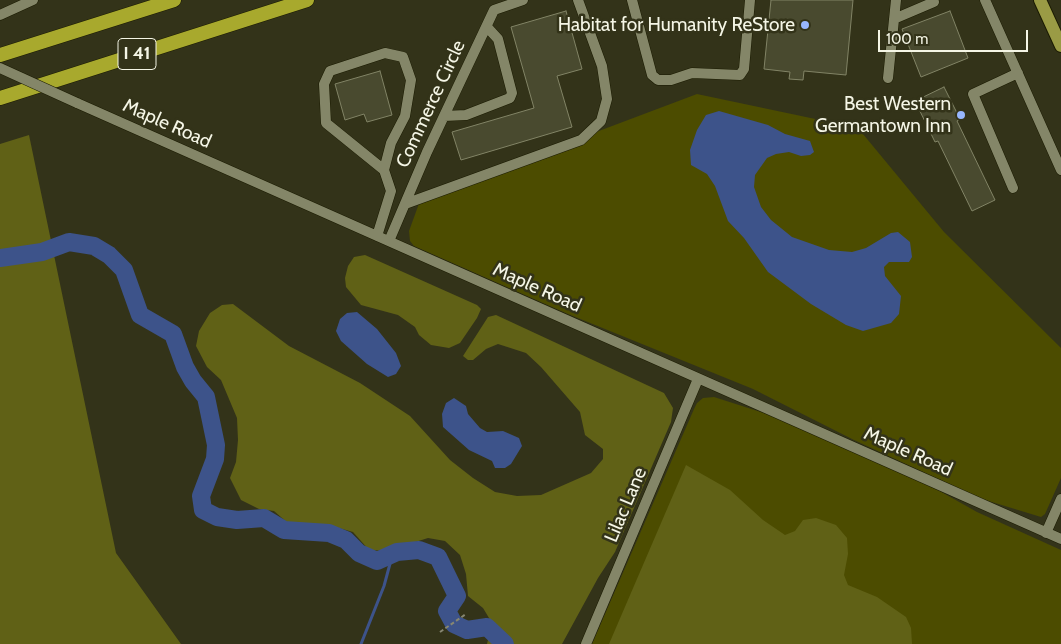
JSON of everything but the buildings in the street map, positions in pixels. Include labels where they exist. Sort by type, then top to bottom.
[{"type":"highway","points":[[0,55],[152,0]]},
{"type":"highway","name":"I 41","points":[[0,55],[174,0]]},
{"type":"highway","name":"I 41","points":[[0,98],[307,0]]},
{"type":"main road","points":[[1040,0],[1061,46]]},
{"type":"street","name":"Commerce Circle","points":[[390,242],[444,116],[494,10],[523,0]]},
{"type":"street","points":[[405,204],[581,140],[601,121],[606,99],[602,66],[578,0]]},
{"type":"street","points":[[632,0],[652,75],[658,80],[671,80],[692,73],[740,75],[744,69],[750,0]]},
{"type":"street","points":[[888,78],[896,0]]},
{"type":"street","points":[[986,0],[1061,170]]},
{"type":"street","points":[[0,15],[29,1]]},
{"type":"street","points":[[894,19],[934,2]]},
{"type":"street","points":[[444,116],[466,115],[510,98],[512,93],[498,39],[486,27]]},
{"type":"street","points":[[377,236],[391,191],[384,170],[326,123],[324,84],[330,71],[384,53],[403,57],[411,80],[406,116],[391,143],[384,170]]},
{"type":"street","name":"Maple Road","points":[[0,68],[1061,539]]},
{"type":"street","points":[[1013,188],[972,94],[1018,73]]},
{"type":"street","name":"Lilac Lane","points":[[586,644],[698,379]]},
{"type":"street","points":[[1046,533],[1061,499]]},
{"type":"path","points":[[440,632],[466,614]]},
{"type":"shaded area","points":[[697,94],[858,128],[944,232],[1061,348],[1061,478],[1045,514],[1041,517],[982,499],[854,440],[753,389],[568,314],[414,246],[410,241],[409,231],[421,198]]},
{"type":"shaded area","points":[[29,135],[116,553],[181,644],[0,644],[0,144]]},
{"type":"shaded area","points":[[365,255],[477,305],[481,309],[477,318],[460,343],[449,348],[431,345],[419,335],[415,327],[398,315],[361,305],[346,287],[345,278],[348,266],[354,257]]},
{"type":"shaded area","points":[[233,304],[289,346],[360,383],[410,416],[450,460],[495,492],[517,496],[541,495],[591,473],[603,459],[603,449],[585,435],[580,412],[541,367],[526,353],[498,344],[486,349],[473,360],[468,360],[463,356],[488,317],[496,315],[664,393],[673,408],[671,422],[615,552],[598,578],[562,644],[487,644],[492,623],[483,608],[468,596],[466,574],[460,555],[445,541],[428,538],[387,551],[369,550],[353,532],[335,527],[322,528],[290,525],[274,511],[259,509],[241,500],[230,478],[236,462],[237,418],[221,380],[207,367],[196,346],[199,331],[210,313],[222,305]]},
{"type":"shaded area","points":[[714,397],[767,414],[936,489],[977,512],[1061,550],[1061,644],[592,644],[694,409],[703,398]]},
{"type":"shaded area","points":[[686,465],[730,490],[763,520],[785,535],[795,531],[803,520],[816,518],[836,525],[847,538],[848,554],[844,575],[848,585],[877,597],[906,617],[911,628],[912,644],[609,644]]},
{"type":"water","points":[[719,111],[768,125],[785,134],[810,141],[814,152],[810,155],[801,156],[789,152],[776,154],[767,158],[755,175],[754,187],[761,207],[771,220],[792,237],[829,250],[852,252],[866,248],[891,233],[898,232],[910,242],[912,257],[909,262],[889,262],[884,267],[885,276],[901,296],[899,314],[891,323],[863,331],[846,325],[811,304],[768,272],[744,238],[728,221],[715,186],[707,174],[691,165],[690,150],[697,130],[706,115]]},
{"type":"water","points":[[357,312],[377,329],[396,353],[401,366],[396,374],[388,377],[367,364],[341,341],[336,331],[340,319],[347,313]]},
{"type":"water","points":[[454,398],[466,406],[468,414],[480,428],[487,432],[503,431],[519,438],[522,446],[511,464],[505,468],[495,468],[492,461],[469,450],[443,427],[442,414],[446,403]]},
{"type":"waterway","points":[[0,258],[42,252],[69,242],[94,246],[109,255],[124,270],[140,315],[173,334],[185,367],[206,397],[216,445],[215,459],[201,496],[203,510],[217,517],[237,520],[264,518],[284,530],[329,533],[346,540],[359,553],[377,561],[397,552],[419,550],[438,557],[457,596],[447,611],[454,624],[467,630],[487,627],[505,644]]},
{"type":"waterway","points":[[361,644],[384,586],[391,560],[397,552]]},
{"type":"place","name":"Habitat for Humanity ReStore","points":[[805,25]]},
{"type":"place","name":"Best Western Germantown Inn","points":[[961,115]]}]
